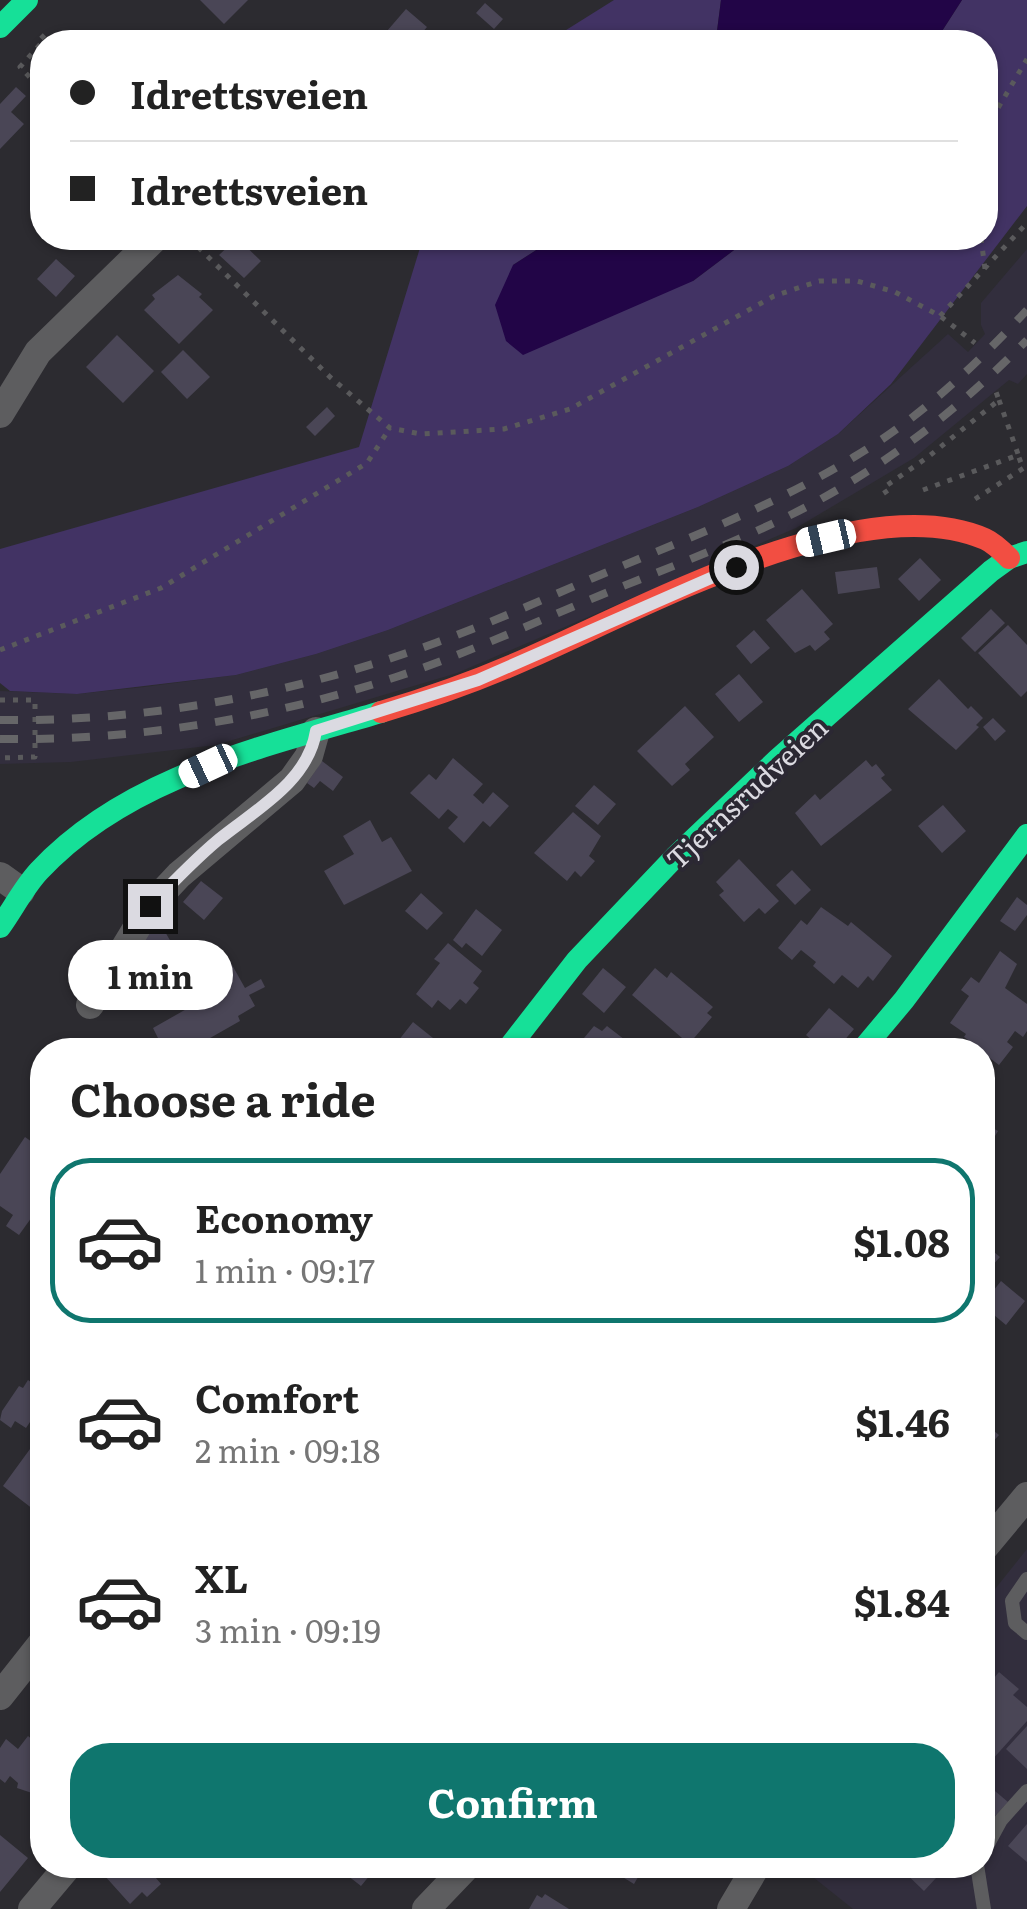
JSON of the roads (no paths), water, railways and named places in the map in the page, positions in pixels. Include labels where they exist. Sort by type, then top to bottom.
[{"type":"street","points":[[0,27],[27,0]]},
{"type":"street","points":[[0,414],[38,352],[143,250]]},
{"type":"street","points":[[0,927],[11,884],[134,801],[208,766],[478,680],[736,567],[798,544],[903,526],[957,531],[1018,555]]},
{"type":"street","name":"Tjernsrudveien","points":[[516,1038],[577,961],[666,865],[784,753],[991,571],[1018,555]]},
{"type":"street","points":[[90,1005],[150,906],[179,875],[292,780],[309,756],[316,731]]},
{"type":"street","points":[[872,1038],[1027,835]]},
{"type":"street","points":[[995,1534],[1027,1496]]},
{"type":"street","points":[[0,1696],[30,1658]]},
{"type":"street","points":[[32,1909],[59,1878]]},
{"type":"street","points":[[426,1909],[456,1878]]},
{"type":"street","points":[[731,1909],[749,1878]]},
{"type":"lane","points":[[1027,1579],[1012,1601],[1016,1623],[1027,1633]]},
{"type":"lane","points":[[995,1831],[1027,1791]]},
{"type":"lane","points":[[979,1878],[984,1909]]},
{"type":"railway","points":[[0,720],[112,716],[223,701],[332,676],[477,627],[726,522],[823,475],[924,408],[1027,310]]},
{"type":"railway","points":[[0,739],[101,736],[250,716],[348,692],[448,658],[803,509],[884,461],[934,424],[1027,340]]}]
